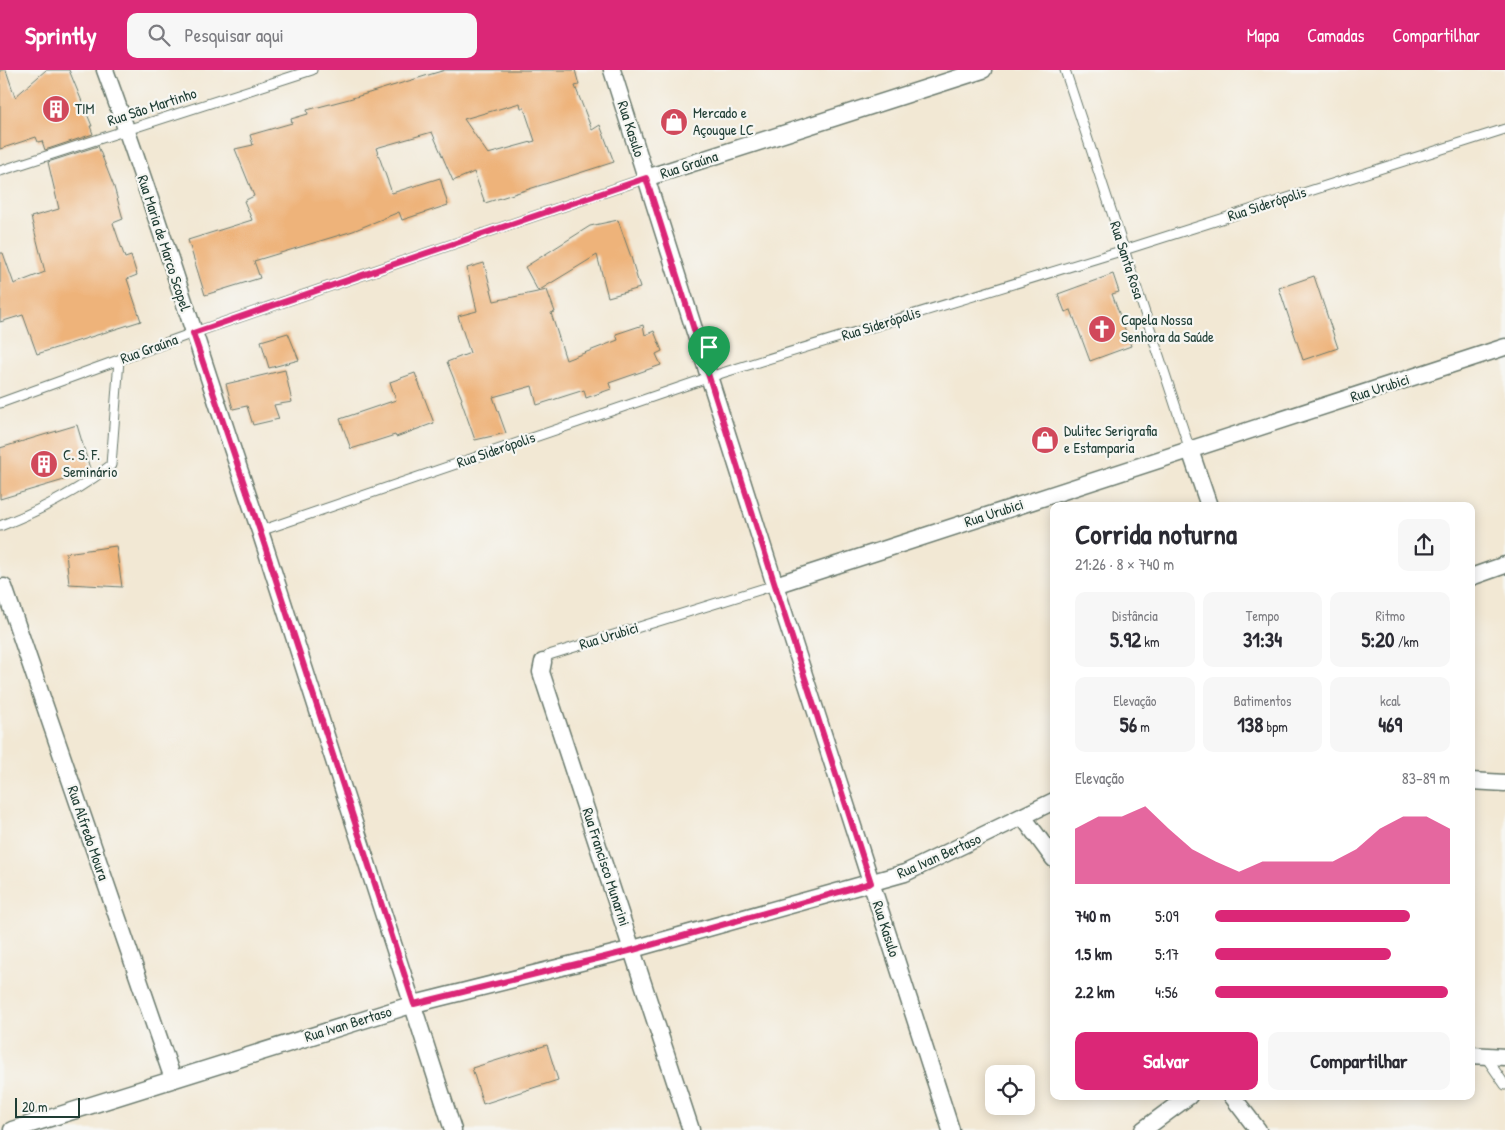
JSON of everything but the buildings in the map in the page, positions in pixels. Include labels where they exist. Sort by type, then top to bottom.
[{"type":"street","name":"Rua Maria de Marco Scopel","points":[[105,70],[127,130],[260,531],[414,1004],[453,1130]]},
{"type":"street","name":"Rua Kasulo","points":[[612,70],[775,585],[951,1130]]},
{"type":"street","name":"Rua Graúna","points":[[646,178],[983,70]]},
{"type":"street","name":"Rua Urubici","points":[[775,585],[1505,348]]},
{"type":"street","name":"Rua Santa Rosa","points":[[1190,450],[1208,502]]},
{"type":"street","points":[[1475,575],[1505,565]]},
{"type":"street","name":"Rua Alfredo Moura","points":[[2,587],[174,1079]]},
{"type":"street","name":"Rua Francisco Munarini","points":[[543,662],[541,672],[691,1130]]},
{"type":"street","points":[[1475,781],[1505,783]]},
{"type":"street","name":"Rua Ivan Bertaso","points":[[12,1130],[414,1004],[633,950],[905,873],[1050,803]]},
{"type":"street","points":[[1023,817],[1050,853]]},
{"type":"street","points":[[1478,1056],[1505,1057]]},
{"type":"street","points":[[1143,1130],[1184,1100]]},
{"type":"street","points":[[1235,1100],[1258,1130]]},
{"type":"lane","name":"Rua São Martinho","points":[[0,171],[312,70]]},
{"type":"lane","name":"Rua Santa Rosa","points":[[1065,70],[1190,450]]},
{"type":"lane","name":"Rua Siderópolis","points":[[260,531],[709,377],[1124,250],[1505,129]]},
{"type":"lane","name":"Rua Graúna","points":[[0,403],[193,333],[646,178]]},
{"type":"lane","points":[[0,526],[30,514],[96,476],[111,465],[119,360]]},
{"type":"lane","name":"Rua Urubici","points":[[543,662],[549,655],[775,585]]},
{"type":"lane","points":[[1478,1056],[1505,1085]]},
{"type":"place","name":"TIM","points":[[56,109]]},
{"type":"place","name":"Mercado e Açougue LC","points":[[674,122]]},
{"type":"place","name":"Capela Nossa Senhora da Saúde","points":[[1102,329]]},
{"type":"place","name":"Dulitec Serigrafia e Estamparia","points":[[1045,440]]},
{"type":"place","name":"C. S. F. Seminário","points":[[44,464]]},
{"type":"route","points":[[646,178],[709,377],[871,883],[633,950],[414,1004],[260,531],[193,333],[646,178]]}]
